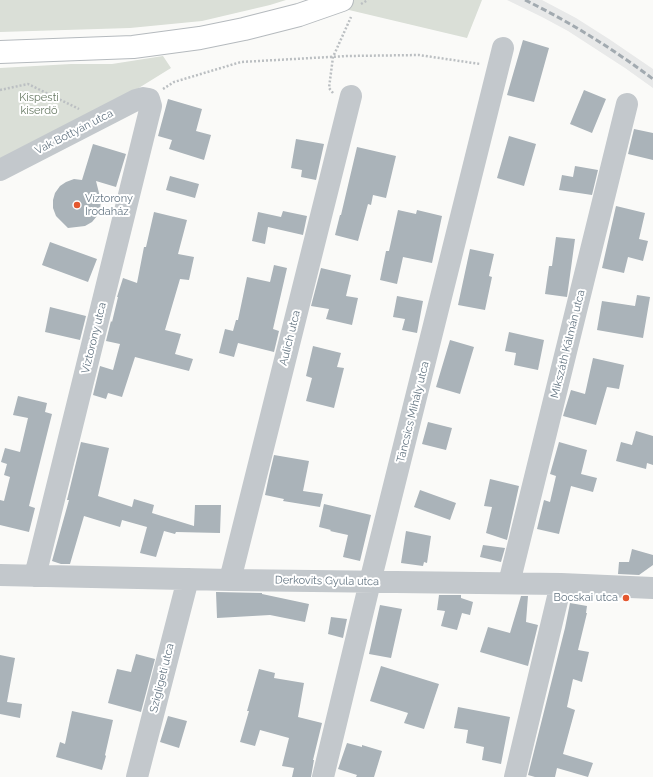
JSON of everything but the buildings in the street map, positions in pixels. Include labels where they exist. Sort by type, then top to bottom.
[{"type":"main road","points":[[0,52],[140,46],[200,38],[299,15],[350,7]]},
{"type":"street","name":"Táncsics Mihály utca","points":[[323,777],[370,582],[501,58]]},
{"type":"street","name":"Aulich utca","points":[[230,580],[351,96]]},
{"type":"street","name":"Vak Bottyán utca","points":[[0,170],[136,100],[143,98],[148,99]]},
{"type":"street","name":"Víztorony utca","points":[[35,576],[151,106],[148,99]]},
{"type":"street","name":"Mikszáth Kálmán utca","points":[[509,583],[627,104]]},
{"type":"street","name":"Derkovits Gyula utca","points":[[0,575],[370,582],[652,584]]},
{"type":"street","name":"Szigligeti utca","points":[[137,777],[188,579]]},
{"type":"street","points":[[515,777],[561,584]]},
{"type":"path","points":[[351,96],[332,92],[329,88],[333,57],[350,7],[368,0]]},
{"type":"path","points":[[148,99],[174,82],[241,62],[347,56],[418,55],[475,62],[501,58]]},
{"type":"path","points":[[0,90],[28,84],[78,108],[98,120]]},
{"type":"shaded area","points":[[507,0],[542,0],[576,18],[653,69],[653,88],[568,31]]},
{"type":"green space","points":[[0,0],[286,0],[202,21],[130,28],[0,32]]},
{"type":"green space","points":[[345,0],[482,0],[467,38],[349,10]]},
{"type":"green space","name":"Kispesti kiserdő","points":[[163,56],[171,68],[129,94],[0,166],[0,68],[71,64],[112,64]]},
{"type":"railway","points":[[525,0],[591,36],[653,79]]},
{"type":"place","name":"Víztorony Irodaház","points":[[77,205]]},
{"type":"place","name":"Bocskai utca","points":[[626,598]]}]
